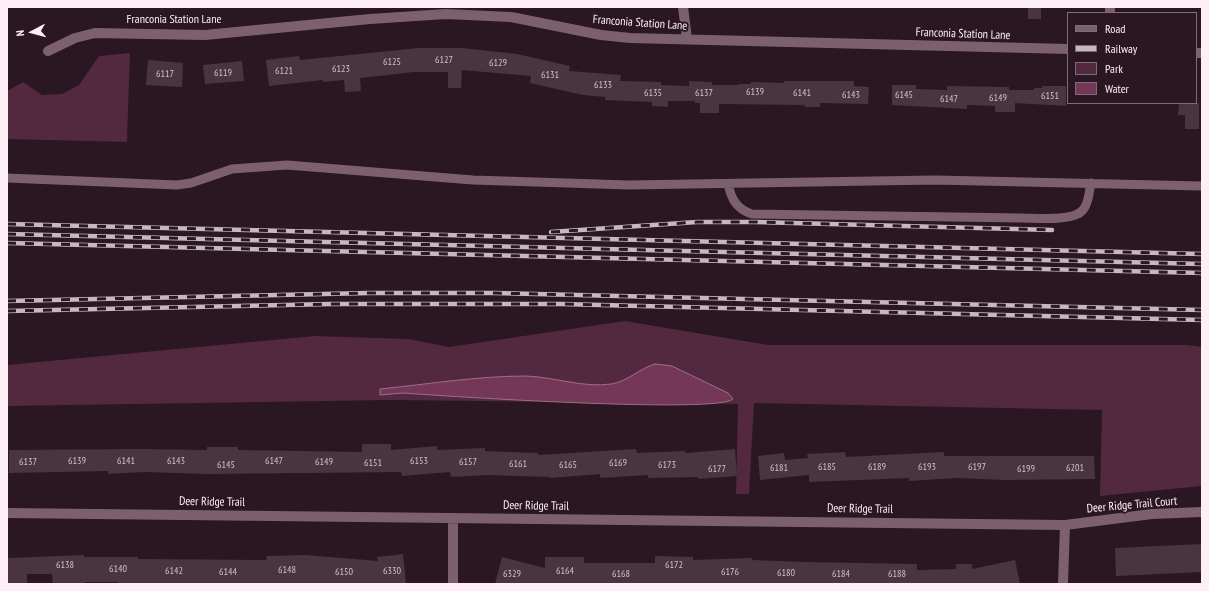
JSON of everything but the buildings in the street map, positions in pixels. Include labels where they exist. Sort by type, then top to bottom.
[{"type":"street","points":[[683,7],[687,39]]},
{"type":"street","name":"Franconia Station Lane","points":[[48,51],[75,38],[95,33],[205,35],[370,18],[446,14],[511,18],[601,35],[687,39],[1067,50]]},
{"type":"street","name":"Deer Ridge Trail Court","points":[[1064,525],[1152,514],[1202,512]]},
{"type":"street","name":"Deer Ridge Trail","points":[[7,513],[1064,525]]},
{"type":"street","points":[[454,518],[454,584]]},
{"type":"street","points":[[1063,584],[1064,525]]},
{"type":"lane","points":[[7,178],[177,185],[191,183],[232,169],[287,165],[523,182],[629,185],[935,180],[1202,186]]},
{"type":"lane","points":[[728,184],[731,196],[735,203],[743,211],[752,214],[1066,218],[1078,214],[1087,202],[1091,183]]},
{"type":"green space","points":[[130,53],[127,142],[7,139],[7,91],[23,82],[42,95],[62,94],[79,85],[99,56]]},
{"type":"green space","points":[[625,321],[768,345],[1187,345],[1202,347],[1202,486],[1100,496],[1102,410],[754,403],[749,494],[736,494],[738,404],[391,400],[7,406],[7,365],[315,336],[408,339],[449,347]]},
{"type":"water","points":[[655,364],[672,366],[728,393],[733,399],[716,403],[681,405],[577,403],[403,393],[380,395],[380,389],[508,376],[537,377],[590,385],[611,384],[623,381]]},
{"type":"railway","points":[[551,232],[697,222],[756,222],[1052,230]]},
{"type":"railway","points":[[7,224],[1202,254]]},
{"type":"railway","points":[[7,234],[1202,264]]},
{"type":"railway","points":[[7,243],[1202,273]]},
{"type":"railway","points":[[7,301],[369,293],[494,293],[1202,310]]},
{"type":"railway","points":[[7,311],[331,304],[561,304],[1202,320]]}]
